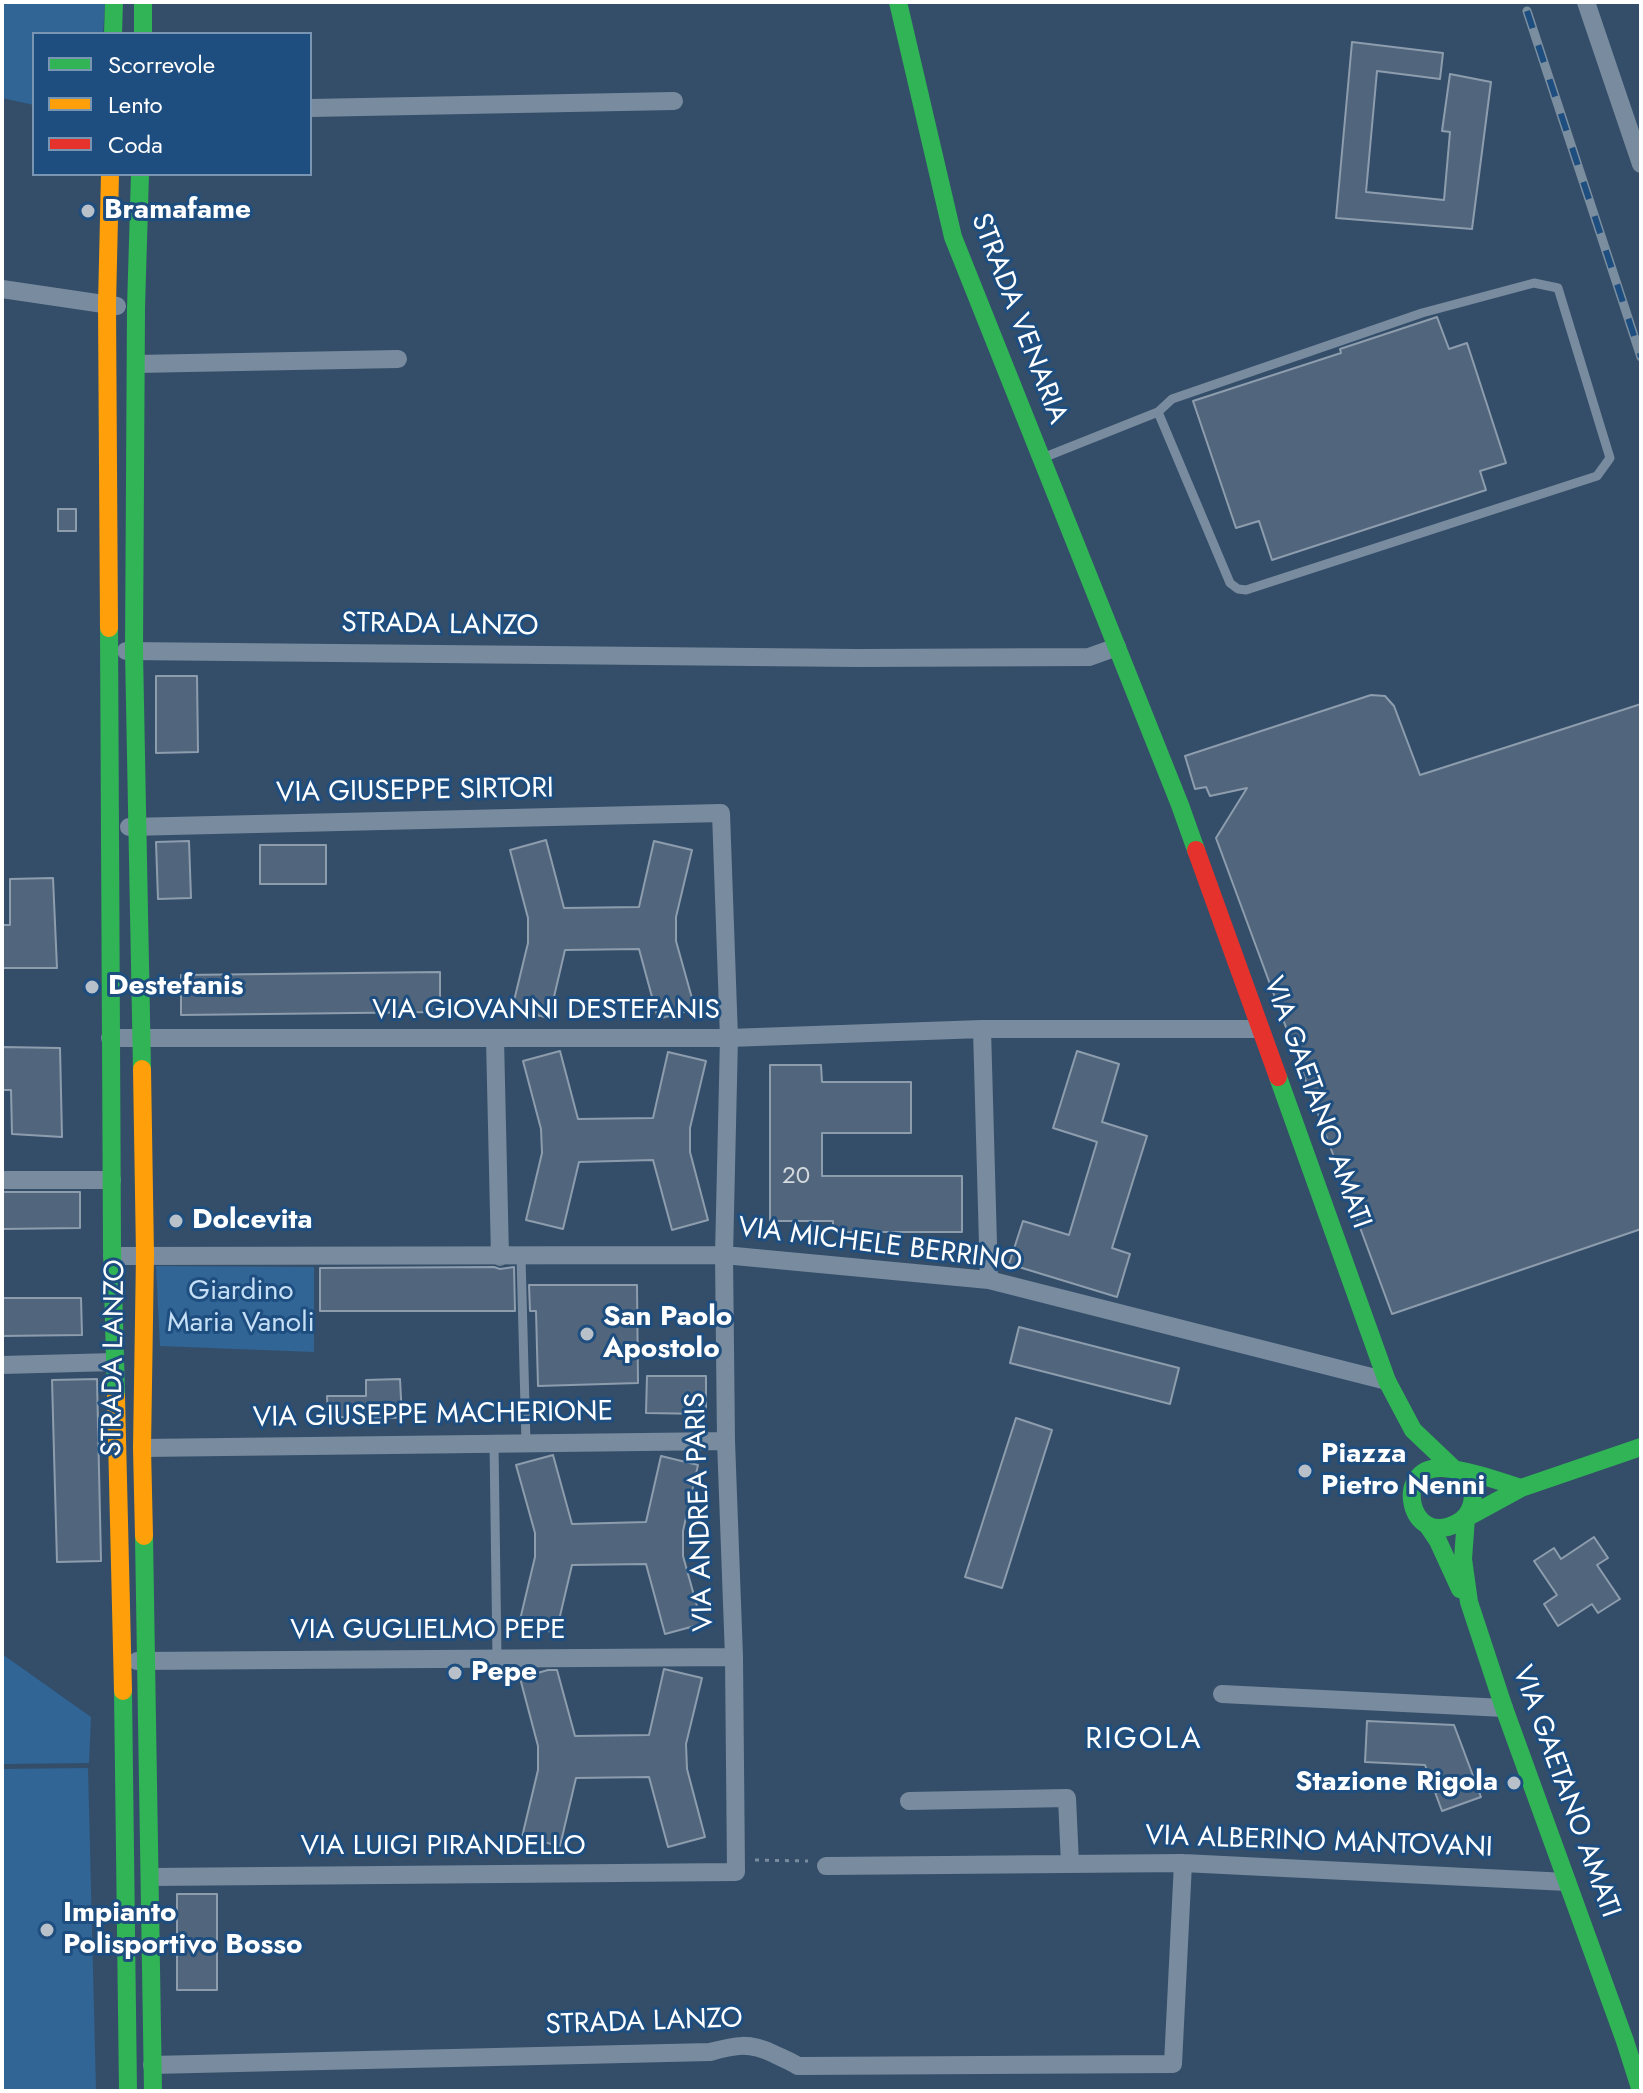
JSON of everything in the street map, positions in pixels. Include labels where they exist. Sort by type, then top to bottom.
[{"type":"street","points":[[113,32],[114,2]]},
{"type":"street","points":[[143,2],[143,32]]},
{"type":"street","name":"STRADA VENARIA","points":[[898,2],[953,237],[1174,790]]},
{"type":"street","points":[[1586,2],[1636,136],[1641,164]]},
{"type":"street","points":[[312,108],[674,101]]},
{"type":"street","name":"STRADA LANZO","points":[[110,176],[107,305],[112,1256],[123,1660],[128,2091]]},
{"type":"street","name":"STRADA LANZO","points":[[140,176],[134,651],[145,1255],[142,1448],[153,2091]]},
{"type":"street","points":[[2,289],[136,308]]},
{"type":"street","points":[[136,364],[398,359]]},
{"type":"street","name":"STRADA LANZO","points":[[109,652],[1089,657],[1117,647]]},
{"type":"street","name":"VIA GAETANO AMATI","points":[[1174,790],[1387,1381],[1413,1430],[1455,1470],[1521,1488]]},
{"type":"street","name":"VIA GIUSEPPE SIRTORI","points":[[110,827],[721,813]]},
{"type":"street","name":"VIA ANDREA PARIS","points":[[721,813],[729,1038],[724,1255],[736,1866]]},
{"type":"street","points":[[982,1029],[989,1280]]},
{"type":"street","name":"VIA GIOVANNI DESTEFANIS","points":[[110,1038],[729,1038],[982,1029],[1259,1029]]},
{"type":"street","points":[[495,1039],[500,1257]]},
{"type":"street","points":[[2,1180],[112,1180]]},
{"type":"street","name":"VIA MICHELE BERRINO","points":[[112,1256],[724,1255],[989,1280],[1387,1381]]},
{"type":"street","points":[[2,1365],[115,1362]]},
{"type":"street","name":"VIA GAETANO AMATI","points":[[1413,1430],[1418,1479]]},
{"type":"street","name":"VIA GIUSEPPE MACHERIONE","points":[[142,1448],[726,1441]]},
{"type":"street","points":[[1466,1518],[1471,1509],[1472,1490],[1468,1481],[1455,1470],[1432,1468],[1418,1479],[1412,1491],[1414,1511],[1428,1526],[1449,1528],[1521,1488],[1641,1447]]},
{"type":"street","name":"VIA GAETANO AMATI","points":[[1466,1518],[1463,1559],[1469,1602],[1641,2091]]},
{"type":"street","name":"VIA GAETANO AMATI","points":[[1428,1526],[1437,1537],[1454,1579],[1469,1602]]},
{"type":"street","name":"VIA GUGLIELMO PEPE","points":[[123,1660],[734,1657]]},
{"type":"street","points":[[1222,1694],[1504,1708]]},
{"type":"street","points":[[909,1801],[1067,1798],[1070,1864]]},
{"type":"street","name":"STRADA LANZO","points":[[152,2065],[710,2052],[738,2045],[760,2048],[798,2066],[1173,2064],[1183,1863]]},
{"type":"street","name":"VIA ALBERINO MANTOVANI","points":[[826,1866],[1183,1863],[1567,1882]]},
{"type":"street","name":"VIA LUIGI PIRANDELLO","points":[[150,1877],[736,1866]]},
{"type":"lane","points":[[1041,458],[1158,412],[1172,399],[1422,313],[1534,283],[1558,288],[1610,458],[1597,476],[1246,590],[1230,583],[1158,412]]},
{"type":"lane","points":[[521,1257],[526,1443]]},
{"type":"lane","points":[[494,1443],[497,1659]]},
{"type":"path","points":[[736,1866],[815,1861],[826,1866]]},
{"type":"green space","points":[[2,2],[105,2],[103,32],[32,32],[32,105],[2,98]]},
{"type":"green space","name":"Giardino Maria Vanoli","points":[[156,1266],[314,1267],[314,1352],[160,1346]]},
{"type":"green space","points":[[2,1654],[91,1717],[89,1763],[2,1764]]},
{"type":"green space","name":"Impianto Polisportivo Bosso","points":[[88,1768],[96,2091],[2,2091],[2,1769]]},
{"type":"building","points":[[1352,42],[1443,53],[1440,79],[1377,71],[1366,192],[1444,200],[1450,132],[1442,131],[1450,74],[1491,82],[1472,229],[1336,218]]},
{"type":"building","points":[[1437,317],[1449,349],[1467,343],[1506,463],[1480,471],[1486,490],[1272,560],[1259,521],[1236,528],[1193,401],[1341,353],[1340,349]]},
{"type":"building","points":[[58,509],[76,509],[76,531],[58,531]]},
{"type":"building","points":[[156,676],[197,676],[198,752],[156,753]]},
{"type":"building","points":[[1371,695],[1385,696],[1394,706],[1420,775],[1641,704],[1641,1229],[1392,1314],[1216,838],[1247,788],[1210,796],[1206,787],[1195,789],[1185,756]]},
{"type":"building","points":[[546,840],[564,908],[639,907],[654,841],[692,850],[676,917],[676,941],[695,1009],[658,1019],[639,949],[565,950],[549,1018],[512,1009],[528,943],[528,918],[510,850]]},
{"type":"building","points":[[189,841],[191,898],[158,899],[156,842]]},
{"type":"building","points":[[260,845],[326,845],[326,884],[260,884]]},
{"type":"building","points":[[53,878],[57,968],[2,968],[2,925],[10,925],[10,879]]},
{"type":"building","points":[[440,972],[440,1012],[181,1015],[181,975]]},
{"type":"building","points":[[2,1047],[60,1048],[62,1137],[12,1134],[11,1090],[2,1090]]},
{"type":"building","points":[[560,1051],[578,1119],[653,1118],[668,1052],[706,1061],[690,1128],[690,1152],[708,1220],[672,1230],[653,1160],[579,1162],[563,1229],[526,1220],[542,1153],[541,1129],[523,1061]]},
{"type":"building","points":[[1077,1051],[1119,1064],[1102,1122],[1147,1136],[1112,1248],[1130,1254],[1117,1297],[1009,1264],[1023,1221],[1069,1235],[1097,1142],[1053,1128]]},
{"type":"building","points":[[770,1065],[821,1065],[822,1082],[911,1082],[911,1133],[822,1133],[822,1176],[962,1176],[962,1232],[833,1232],[833,1221],[770,1221]]},
{"type":"building","points":[[2,1192],[80,1192],[80,1228],[2,1229]]},
{"type":"building","points":[[514,1267],[515,1311],[320,1311],[320,1268]]},
{"type":"building","name":"San Paolo Apostolo","points":[[529,1285],[637,1285],[638,1383],[538,1386],[536,1311],[530,1311]]},
{"type":"building","points":[[2,1298],[81,1298],[82,1335],[2,1336]]},
{"type":"building","points":[[1019,1327],[1179,1368],[1170,1404],[1010,1363]]},
{"type":"building","points":[[647,1376],[706,1376],[706,1414],[646,1413]]},
{"type":"building","points":[[97,1379],[101,1561],[57,1562],[52,1380]]},
{"type":"building","points":[[400,1379],[402,1418],[328,1417],[327,1396],[366,1396],[366,1380]]},
{"type":"building","points":[[1016,1418],[1052,1430],[1002,1588],[965,1577]]},
{"type":"building","points":[[553,1455],[572,1524],[646,1522],[661,1456],[698,1465],[683,1531],[683,1556],[702,1624],[665,1634],[646,1564],[572,1565],[556,1633],[519,1624],[535,1557],[535,1533],[516,1465]]},
{"type":"building","points":[[1594,1537],[1608,1558],[1597,1565],[1620,1599],[1598,1613],[1592,1604],[1558,1626],[1544,1604],[1557,1595],[1534,1561],[1554,1548],[1561,1559]]},
{"type":"building","points":[[664,1669],[702,1678],[686,1744],[687,1769],[705,1837],[668,1847],[649,1777],[576,1778],[560,1846],[522,1837],[538,1770],[538,1746],[520,1678],[557,1670],[575,1736],[649,1735]]},
{"type":"building","points":[[1367,1721],[1454,1725],[1481,1797],[1442,1811],[1425,1765],[1365,1762]]},
{"type":"building","points":[[177,1894],[217,1894],[217,1990],[177,1990]]},
{"type":"railway","points":[[1527,11],[1641,357]]},
{"type":"traffic: fast","points":[[113,32],[114,2]]},
{"type":"traffic: fast","points":[[143,2],[143,32]]},
{"type":"traffic: fast","points":[[898,2],[953,237],[1196,850]]},
{"type":"traffic: fast","points":[[140,176],[134,651],[142,1069]]},
{"type":"traffic: fast","points":[[109,628],[112,1248],[116,1396]]},
{"type":"traffic: fast","points":[[1278,1077],[1387,1381],[1413,1430],[1453,1468],[1455,1470],[1457,1471],[1467,1481],[1472,1492],[1470,1510],[1457,1523],[1441,1528],[1427,1525],[1418,1516],[1412,1491],[1416,1479],[1426,1471],[1452,1469],[1462,1471],[1482,1476],[1521,1488]]},
{"type":"traffic: fast","points":[[1466,1518],[1521,1488],[1641,1447]]},
{"type":"traffic: fast","points":[[1466,1518],[1463,1559],[1469,1602],[1641,2091]]},
{"type":"traffic: fast","points":[[1428,1526],[1460,1589]]},
{"type":"traffic: fast","points":[[144,1536],[153,2091]]},
{"type":"traffic: fast","points":[[123,1691],[128,2091]]},
{"type":"traffic: slow","points":[[109,628],[107,305],[110,176]]},
{"type":"traffic: slow","points":[[142,1069],[144,1536]]},
{"type":"traffic: slow","points":[[116,1396],[123,1691]]},
{"type":"traffic: jam","points":[[1196,850],[1278,1077]]},
{"type":"place","name":"Bramafame","points":[[88,211]]},
{"type":"place","name":"Destefanis","points":[[92,987]]},
{"type":"place","name":"Dolcevita","points":[[176,1221]]},
{"type":"place","name":"San Paolo Apostolo","points":[[587,1334]]},
{"type":"place","name":"Piazza Pietro Nenni","points":[[1305,1471]]},
{"type":"place","name":"Pepe","points":[[455,1673]]},
{"type":"place","name":"Stazione Rigola","points":[[1514,1783]]},
{"type":"place","name":"Impianto Polisportivo Bosso","points":[[47,1930]]},
{"type":"district","name":"RIGOLA","points":[[1144,1741]]}]
